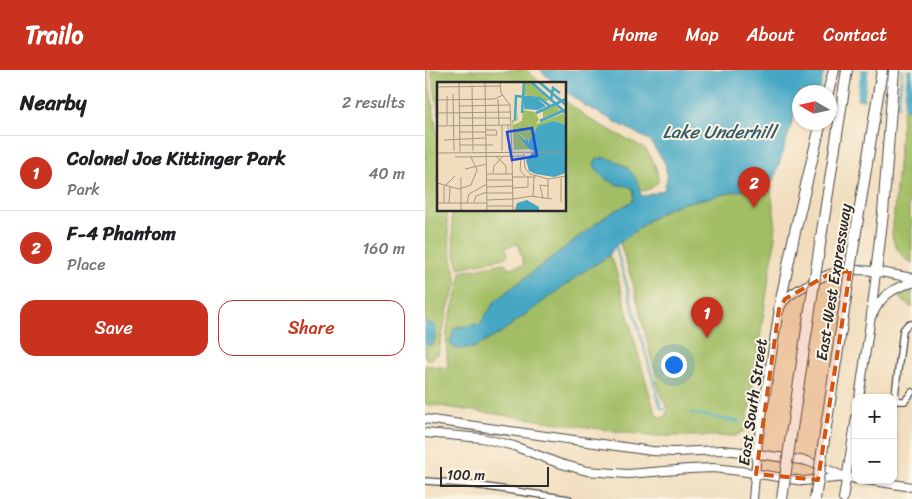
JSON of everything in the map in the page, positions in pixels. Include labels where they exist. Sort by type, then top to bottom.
[{"type":"highway","points":[[830,85],[834,70]]},
{"type":"highway","name":"East-West Expressway","points":[[782,499],[847,70]]},
{"type":"highway","name":"East-West Expressway","points":[[815,499],[882,70]]},
{"type":"highway","points":[[875,273],[883,213],[894,70]]},
{"type":"highway","points":[[779,309],[819,130]]},
{"type":"main road","points":[[779,309],[787,297],[831,273],[853,270],[912,278]]},
{"type":"main road","points":[[860,394],[875,273]]},
{"type":"main road","points":[[870,323],[876,306],[884,296],[912,283]]},
{"type":"main road","name":"East South Street","points":[[753,499],[757,454],[779,309]]},
{"type":"main road","points":[[425,419],[652,451],[722,450],[757,454],[807,461],[852,478]]},
{"type":"main road","points":[[425,433],[482,438],[514,446],[558,463],[587,471],[646,474],[714,468],[803,481],[847,477]]},
{"type":"main road","points":[[843,499],[853,439]]},
{"type":"main road","points":[[893,484],[912,487]]},
{"type":"street","points":[[912,324],[908,324],[903,330],[895,395],[897,401],[905,402],[912,392]]},
{"type":"street","points":[[425,481],[467,484],[529,496],[569,499]]},
{"type":"highlighted area","points":[[850,271],[818,480],[756,474],[779,309],[785,299],[831,273]]},
{"type":"green space","points":[[425,70],[427,70],[437,132],[437,211],[446,211],[450,248],[457,283],[447,312],[438,354],[431,359],[425,359],[425,344],[431,345],[434,343],[436,327],[425,321]]},
{"type":"green space","points":[[431,70],[526,70],[540,82],[437,82],[437,104]]},
{"type":"green space","points":[[566,102],[591,120],[644,148],[650,155],[657,173],[658,182],[652,188],[644,191],[640,190],[626,166],[602,157],[615,185],[631,186],[634,192],[633,201],[606,216],[496,300],[480,324],[466,327],[458,326],[465,347],[474,348],[496,336],[586,270],[609,256],[614,263],[654,409],[657,416],[663,418],[666,416],[668,408],[660,394],[633,283],[620,243],[656,216],[680,204],[770,184],[776,226],[746,429],[736,436],[650,436],[425,404],[425,365],[448,368],[447,331],[459,287],[461,272],[503,263],[508,268],[524,265],[518,244],[506,247],[508,255],[503,258],[460,268],[454,248],[451,211],[566,211]]},
{"type":"green space","points":[[903,107],[912,112],[912,179],[909,211],[912,221],[912,264],[899,252],[892,236]]},
{"type":"green space","points":[[912,289],[912,308],[897,296]]},
{"type":"water","name":"Lake Underhill","points":[[540,70],[912,70],[912,112],[903,107],[837,95],[837,85],[792,85],[792,123],[775,177],[770,184],[668,208],[614,247],[609,256],[586,270],[496,336],[473,348],[455,349],[450,344],[454,328],[480,324],[496,300],[606,216],[633,201],[634,192],[631,187],[614,183],[604,178],[594,164],[597,159],[611,159],[626,167],[636,178],[641,195],[645,196],[664,190],[667,178],[665,163],[649,140],[584,105],[566,92],[566,82],[554,82]]},
{"type":"water","points":[[425,321],[436,326],[434,343],[431,345],[425,344]]},
{"type":"pier","points":[[825,70],[861,70],[856,101],[837,98],[837,85],[822,85]]},
{"type":"pier","points":[[869,70],[901,70],[897,108],[864,103]]},
{"type":"pier","points":[[903,70],[907,70],[903,110],[899,109]]},
{"type":"waterway","points":[[615,244],[661,408],[665,409]]},
{"type":"waterway","points":[[692,413],[740,422]]},
{"type":"place","name":"F-4 Phantom","points":[[754,208]]},
{"type":"place","name":"Colonel Joe Kittinger Park","points":[[707,338]]}]
